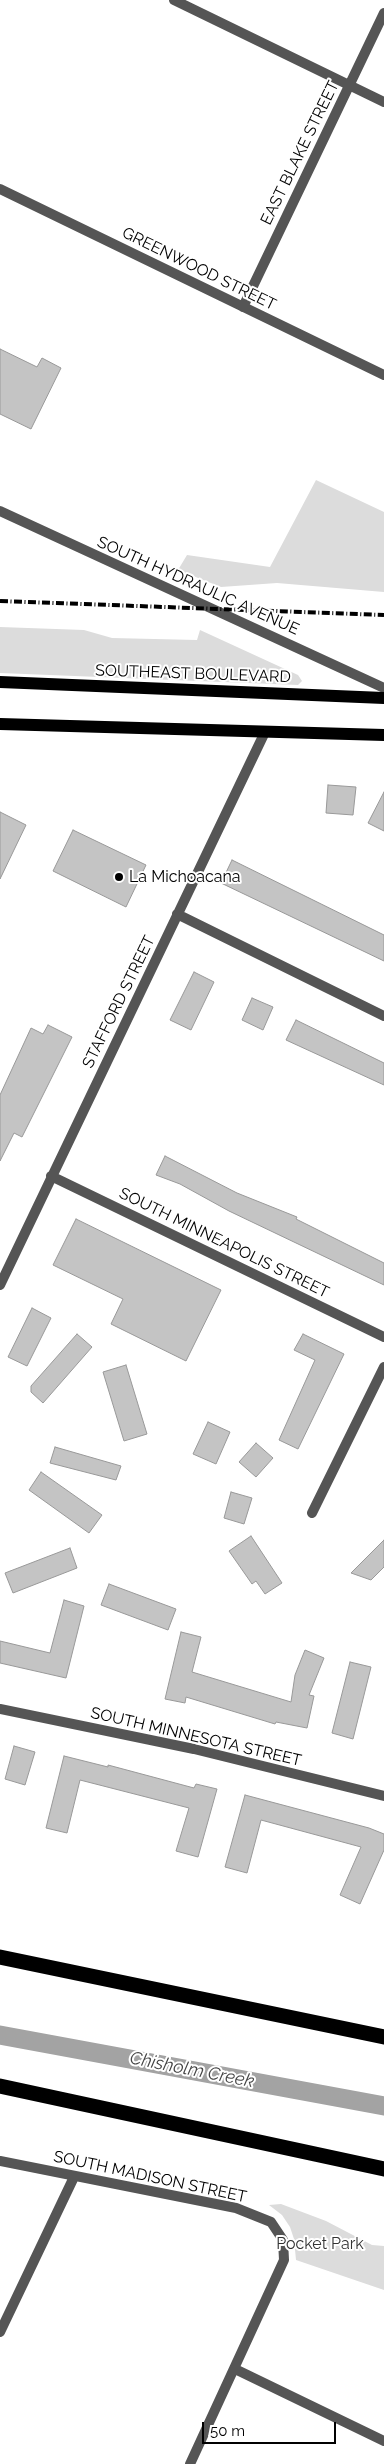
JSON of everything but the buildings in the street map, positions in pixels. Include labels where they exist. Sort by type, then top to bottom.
[{"type":"highway","points":[[0,1957],[384,2037]]},
{"type":"highway","points":[[0,2086],[384,2169]]},
{"type":"main road","name":"SOUTHEAST BOULEVARD","points":[[0,682],[384,698]]},
{"type":"main road","points":[[0,724],[384,735]]},
{"type":"street","points":[[174,0],[384,102]]},
{"type":"street","name":"EAST BLAKE STREET","points":[[243,306],[384,13]]},
{"type":"street","name":"GREENWOOD STREET","points":[[0,189],[384,375]]},
{"type":"street","name":"SOUTH HYDRAULIC AVENUE","points":[[0,511],[384,688]]},
{"type":"street","name":"STAFFORD STREET","points":[[0,1285],[265,732]]},
{"type":"street","points":[[177,914],[384,1016]]},
{"type":"street","name":"SOUTH MINNEAPOLIS STREET","points":[[52,1176],[384,1337]]},
{"type":"street","points":[[312,1513],[384,1367]]},
{"type":"street","name":"SOUTH MINNESOTA STREET","points":[[0,1709],[194,1749],[384,1796]]},
{"type":"street","name":"SOUTH MADISON STREET","points":[[0,2161],[236,2208],[271,2222],[283,2240],[284,2260],[235,2369]]},
{"type":"street","points":[[0,2332],[74,2177]]},
{"type":"street","points":[[190,2464],[235,2369],[384,2442]]},
{"type":"green space","points":[[316,480],[384,512],[384,592],[277,583],[221,587],[178,570],[187,555],[270,567]]},
{"type":"green space","points":[[0,627],[84,630],[112,638],[197,640],[200,630],[298,675],[302,681],[298,685],[0,673]]},
{"type":"green space","name":"Pocket Park","points":[[281,2204],[326,2221],[372,2245],[384,2246],[384,2290],[296,2260],[294,2239],[290,2227],[282,2215],[269,2205]]},
{"type":"waterway","name":"Chisholm Creek","points":[[0,2035],[384,2106]]},
{"type":"railway","points":[[0,601],[384,615]]},
{"type":"place","name":"La Michoacana","points":[[119,877]]}]
